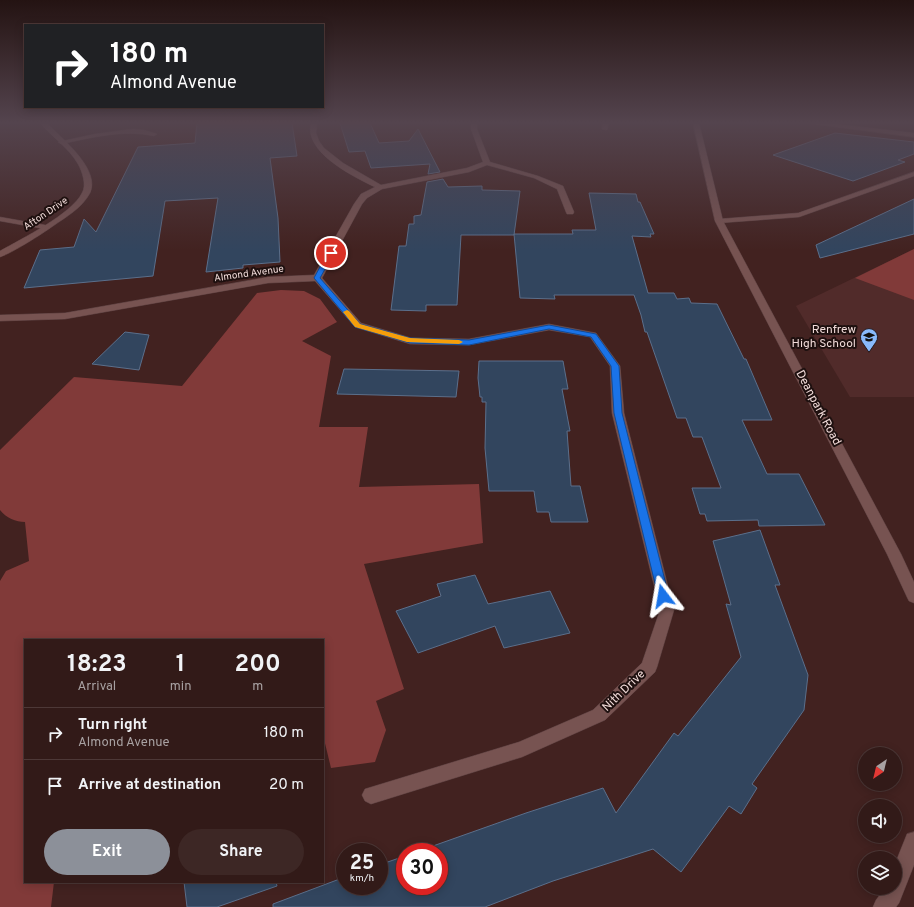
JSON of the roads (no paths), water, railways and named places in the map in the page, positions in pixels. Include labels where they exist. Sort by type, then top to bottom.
[{"type":"street","name":"Afton Drive","points":[[0,254],[46,227],[79,203],[86,193],[88,186],[81,165]]},
{"type":"street","points":[[342,165],[354,175],[380,187]]},
{"type":"street","points":[[317,278],[358,204],[364,196],[380,187],[469,170],[481,165]]},
{"type":"street","points":[[495,165],[536,177],[560,188],[570,212]]},
{"type":"street","name":"Deanpark Road","points":[[706,165],[719,221],[894,554],[914,597]]},
{"type":"street","points":[[719,221],[799,215],[914,174]]},
{"type":"street","points":[[0,220],[46,227]]},
{"type":"street","name":"Almond Avenue","points":[[0,318],[65,316],[268,280],[317,278]]},
{"type":"street","name":"Nith Drive","points":[[317,278],[358,325],[410,341],[469,342],[549,327],[593,335],[615,366],[618,413],[667,610],[650,667],[599,715],[522,749],[371,795]]},
{"type":"street","points":[[883,907],[892,896],[914,841]]},
{"type":"place","name":"Renfrew High School","points":[[869,352]]}]
